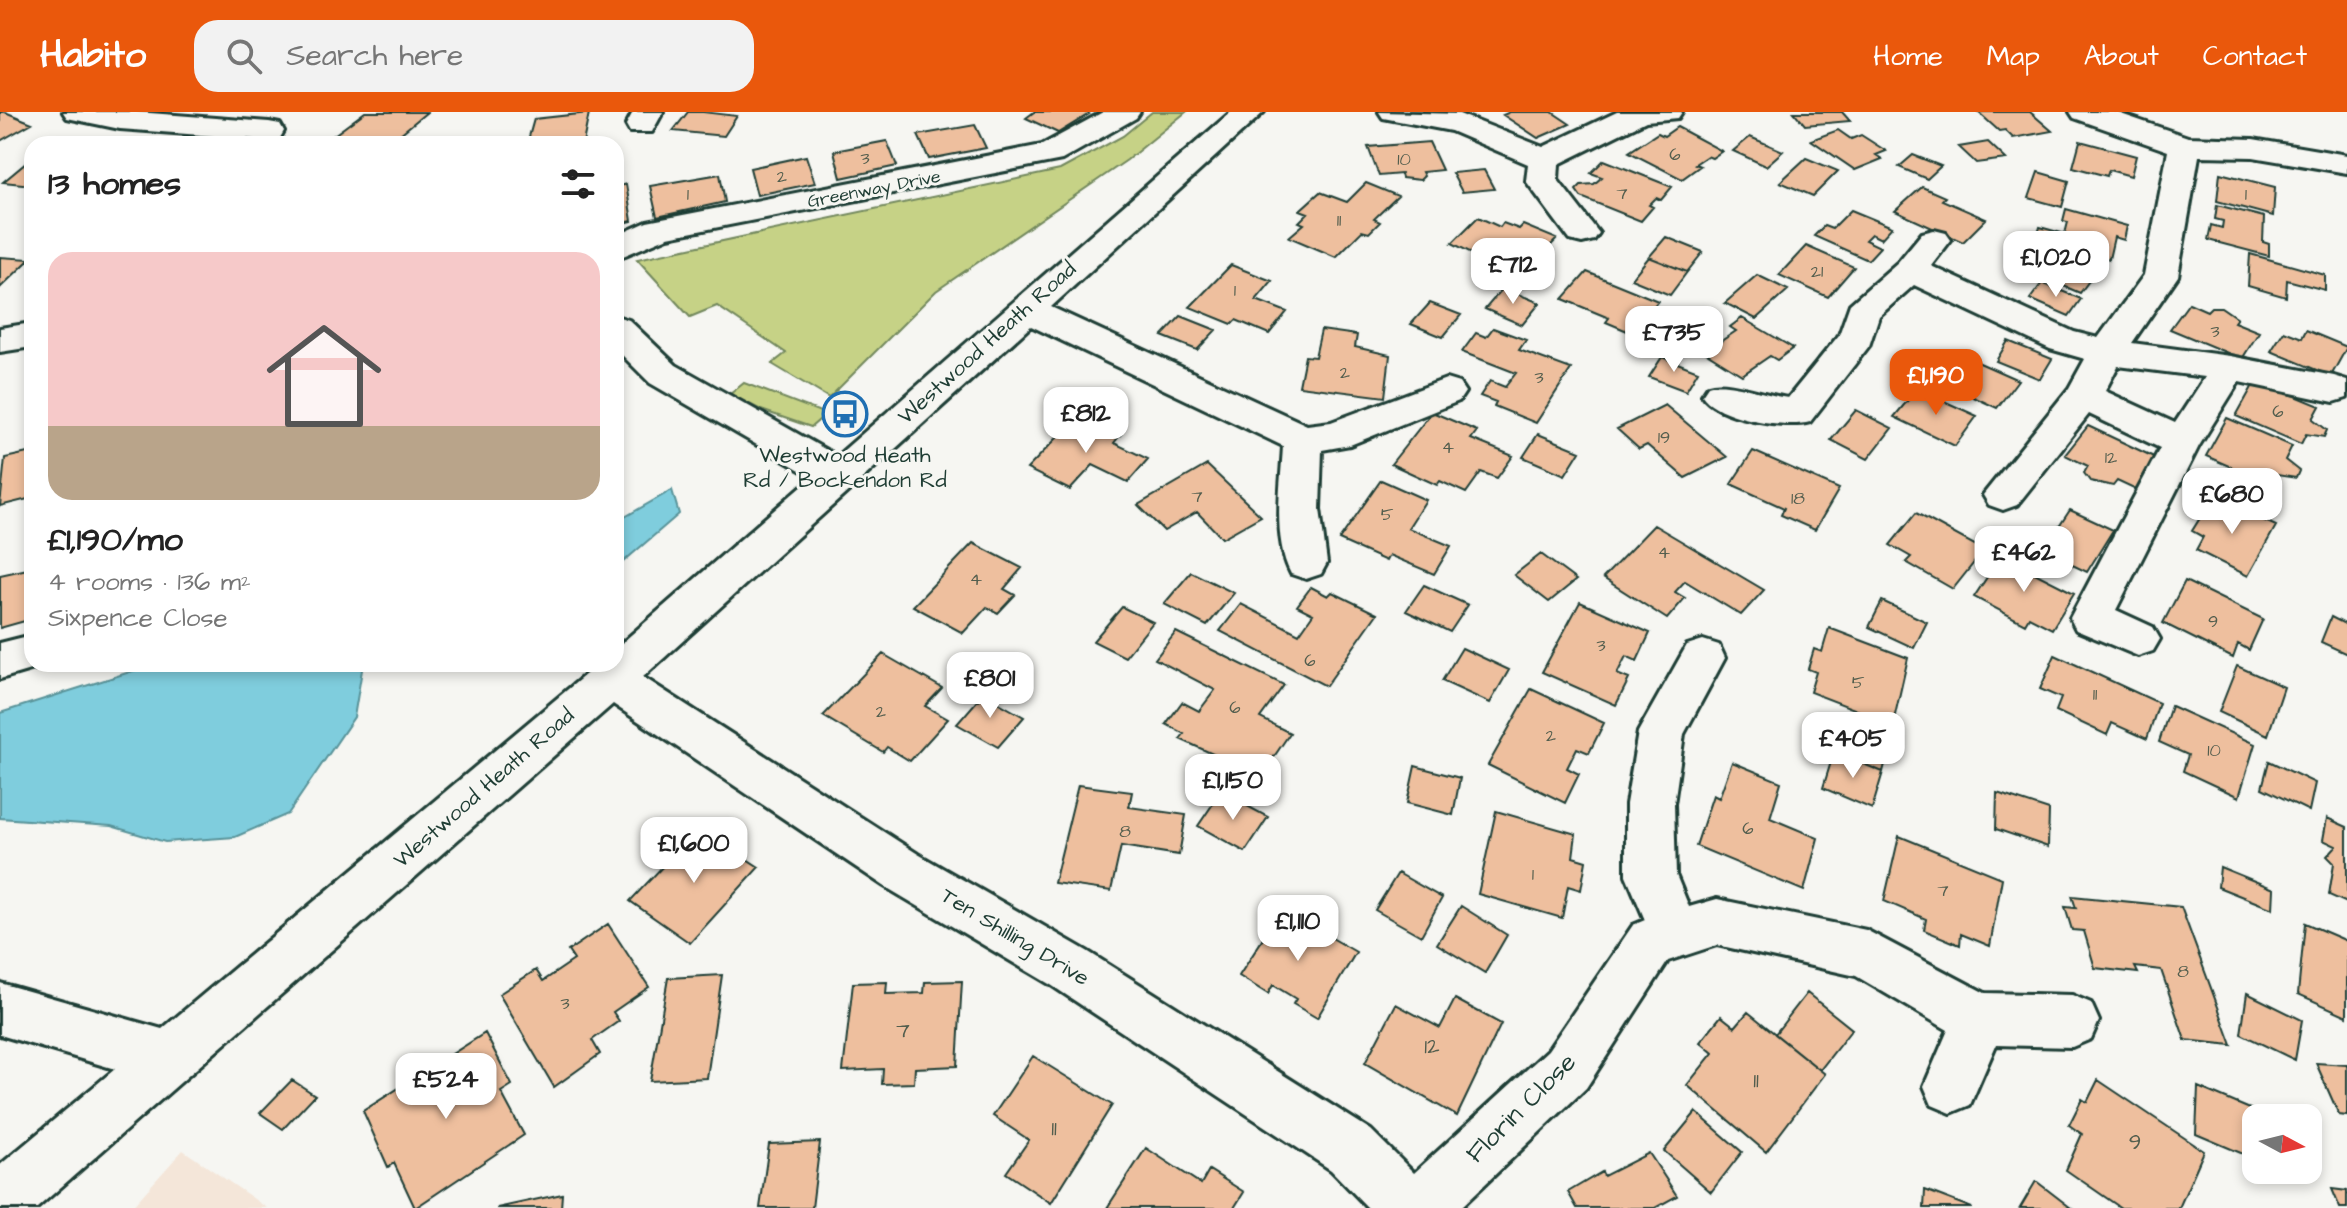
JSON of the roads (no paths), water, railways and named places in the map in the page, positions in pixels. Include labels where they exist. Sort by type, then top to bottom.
[{"type":"street","points":[[78,112],[246,136]]},
{"type":"street","points":[[265,136],[295,112]]},
{"type":"street","name":"Greenway Drive","points":[[624,245],[659,229],[1051,153],[1125,112]]},
{"type":"street","name":"Westwood Heath Road","points":[[624,667],[1249,112]]},
{"type":"street","points":[[1394,112],[1459,123],[1544,159],[1641,112],[1667,112]]},
{"type":"street","points":[[2085,112],[2185,146],[2253,148],[2347,164]]},
{"type":"street","points":[[2003,495],[2083,396],[2107,352],[2161,276],[2185,146]]},
{"type":"street","points":[[1544,159],[1542,181],[1582,233]]},
{"type":"street","points":[[1721,395],[1746,405],[1797,413],[1856,338],[1862,312],[1910,270],[1934,240]]},
{"type":"street","points":[[1910,270],[2063,341],[2107,352],[2230,368],[2334,389]]},
{"type":"street","points":[[1025,309],[1303,439],[1336,435],[1446,392]]},
{"type":"street","points":[[0,340],[24,336]]},
{"type":"street","points":[[624,336],[663,374],[839,475]]},
{"type":"street","points":[[2138,639],[2091,618],[2182,442],[2230,368]]},
{"type":"street","points":[[2083,396],[2182,442]]},
{"type":"street","points":[[1303,439],[1300,509],[1306,563]]},
{"type":"street","points":[[0,661],[24,655]]},
{"type":"street","points":[[1676,934],[1651,875],[1650,804],[1661,732],[1703,658]]},
{"type":"street","name":"Westwood Heath Road","points":[[0,1202],[619,672]]},
{"type":"street","name":"Ten Shilling Drive","points":[[611,679],[901,870],[1069,968],[1351,1150],[1408,1208]]},
{"type":"street","name":"Florin Close","points":[[1418,1208],[1567,1069],[1651,942],[1717,922],[1866,954],[1980,1019],[2072,1021]]},
{"type":"street","points":[[0,1009],[169,1058]]},
{"type":"street","points":[[1951,1086],[1980,1019]]},
{"type":"water","points":[[672,490],[679,514],[624,561],[624,517]]},
{"type":"water","points":[[130,672],[362,672],[354,717],[288,814],[235,837],[165,842],[111,826],[0,818],[0,713]]},
{"type":"place","name":"Westwood Heath Rd / Bockendon Rd","points":[[845,414]]}]
